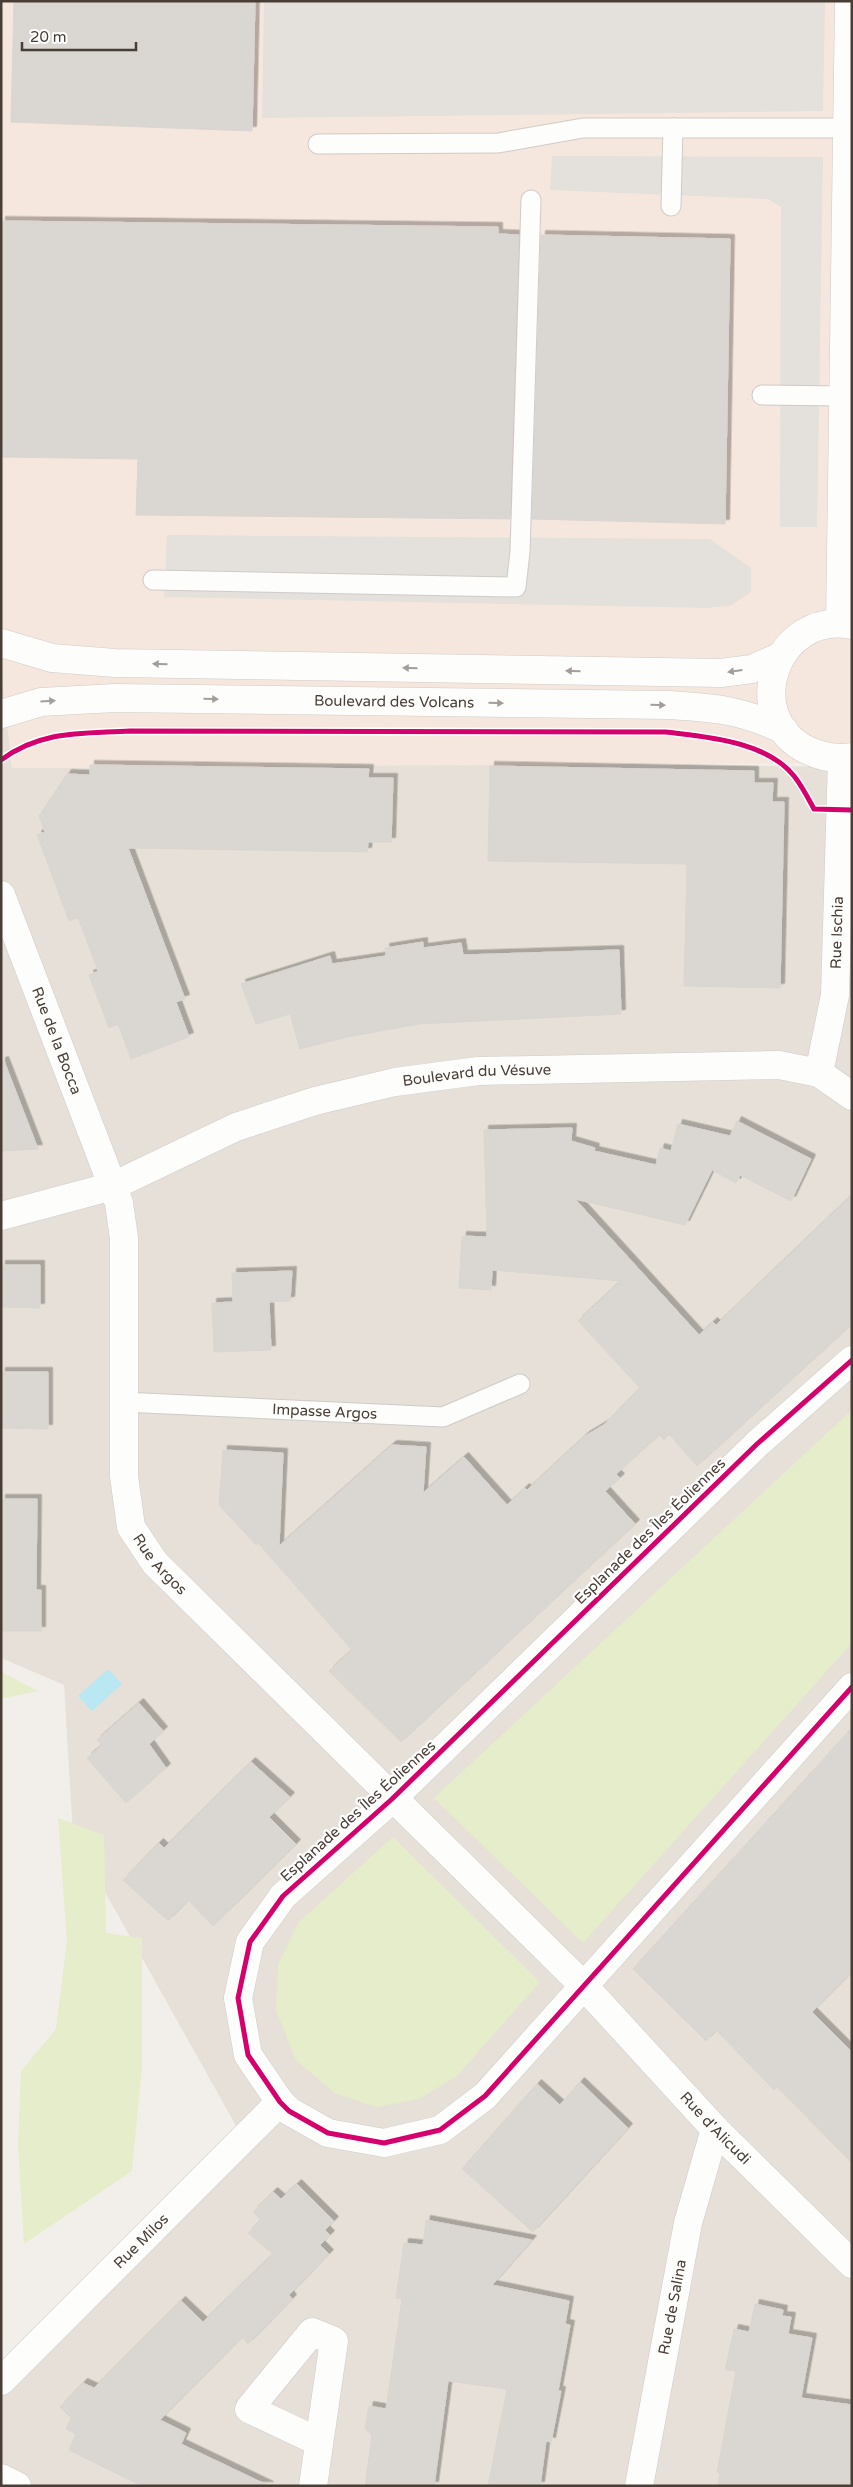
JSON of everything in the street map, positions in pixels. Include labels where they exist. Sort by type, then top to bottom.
[{"type":"street","points":[[847,758],[819,756],[799,746],[784,730],[774,712],[771,693],[773,673],[781,656],[792,642],[806,631],[823,625],[846,624],[844,396],[849,128],[849,1]]},
{"type":"street","points":[[1,643],[52,658],[115,664],[711,673],[752,669],[781,656]]},
{"type":"street","name":"Boulevard des Volcans","points":[[1,714],[41,702],[115,698],[670,705],[723,709],[755,716],[784,730]]},
{"type":"street","name":"Rue Ischia","points":[[819,1073],[834,995],[847,758]]},
{"type":"street","name":"Rue de la Bocca","points":[[1,895],[113,1186]]},
{"type":"street","name":"Boulevard du Vésuve","points":[[1,1216],[113,1186],[236,1128],[315,1101],[395,1082],[478,1072],[779,1065],[819,1073],[852,1096]]},
{"type":"street","name":"Rue Argos","points":[[113,1186],[119,1203],[124,1238],[124,1476],[131,1527],[155,1562],[392,1799]]},
{"type":"street","name":"Esplanade des Îles Éoliennes","points":[[852,1360],[757,1444],[392,1799],[283,1896],[250,1942],[238,1998],[248,2054],[280,2102],[289,2111],[328,2133],[384,2143],[440,2130],[486,2096],[852,1687]]},
{"type":"street","name":"Esplanade des Îles Éoliennes","points":[[392,1799],[584,1986]]},
{"type":"street","name":"Rue d'Alicudi","points":[[584,1986],[715,2128],[852,2264]]},
{"type":"street","name":"Rue Milos","points":[[1,2381],[280,2102]]},
{"type":"street","name":"Rue de Salina","points":[[639,2486],[688,2223],[715,2128]]},
{"type":"street","points":[[312,2486],[319,2442]]},
{"type":"street","points":[[1,2478],[17,2486]]},
{"type":"lane","points":[[318,144],[498,143],[583,128],[849,128]]},
{"type":"lane","points":[[671,206],[673,128]]},
{"type":"lane","points":[[153,580],[516,588],[520,552],[531,200]]},
{"type":"lane","points":[[762,395],[844,396]]},
{"type":"lane","name":"Impasse Argos","points":[[124,1402],[443,1417],[520,1384]]},
{"type":"shaded area","points":[[1,1],[852,1],[852,763],[12,768],[1,666]]},
{"type":"shaded area","points":[[264,1],[825,1],[823,111],[262,118]]},
{"type":"shaded area","points":[[552,156],[823,157],[817,527],[780,527],[781,207],[768,199],[550,190]]},
{"type":"shaded area","points":[[167,535],[710,539],[751,568],[751,592],[730,606],[705,608],[164,597]]},
{"type":"shaded area","points":[[1,666],[12,768],[560,763],[852,767],[852,2486],[1,2486],[1,2372],[239,2131],[73,1835],[64,1685],[1,1658]]},
{"type":"green space","points":[[852,1410],[852,1643],[583,1943],[434,1798]]},
{"type":"green space","points":[[1,1672],[38,1691],[1,1699]]},
{"type":"green space","points":[[58,1818],[104,1835],[106,1933],[142,1938],[142,2067],[132,2171],[24,2244],[18,2146],[21,2071],[56,2029],[67,1941]]},
{"type":"green space","points":[[393,1837],[540,1982],[457,2076],[419,2099],[376,2107],[335,2093],[296,2060],[276,2010],[278,1965],[299,1922]]},
{"type":"water","points":[[108,1669],[122,1684],[92,1711],[78,1696]]},
{"type":"building","points":[[14,1],[255,1],[252,131],[11,122]]},
{"type":"building","points":[[1,221],[498,227],[498,234],[519,235],[510,519],[136,515],[138,459],[1,457]]},
{"type":"building","points":[[541,235],[730,239],[725,524],[532,519]]},
{"type":"building","points":[[90,765],[369,769],[368,778],[393,778],[391,842],[368,842],[367,852],[128,848],[185,999],[176,1002],[189,1037],[131,1059],[118,1024],[109,1028],[89,975],[98,971],[78,918],[69,921],[37,835],[45,832],[39,816],[67,774],[90,775]]},
{"type":"building","points":[[490,766],[754,771],[754,783],[773,783],[772,802],[784,802],[780,988],[684,986],[687,864],[488,861]]},
{"type":"building","points":[[423,942],[423,948],[461,943],[463,955],[619,950],[621,1014],[419,1024],[347,1037],[300,1049],[290,1014],[256,1024],[241,984],[330,956],[332,964],[386,956],[385,948]]},
{"type":"building","points":[[4,1061],[38,1149],[1,1151],[1,1062]]},
{"type":"building","points":[[737,1121],[811,1159],[791,1201],[740,1175],[736,1183],[712,1170],[685,1225],[575,1199],[699,1335],[713,1322],[716,1325],[852,1195],[852,1324],[697,1466],[669,1434],[664,1440],[659,1435],[616,1474],[620,1478],[605,1491],[635,1524],[401,1742],[329,1671],[352,1650],[258,1543],[256,1545],[219,1505],[223,1450],[283,1453],[279,1546],[392,1445],[426,1447],[423,1493],[464,1457],[507,1505],[525,1488],[527,1490],[585,1436],[605,1424],[640,1388],[578,1321],[621,1281],[492,1270],[491,1290],[459,1288],[462,1236],[487,1237],[484,1130],[572,1128],[571,1141],[595,1148],[594,1151],[656,1165],[660,1148],[671,1151],[678,1124],[730,1136]]},
{"type":"building","points":[[1,1265],[40,1265],[40,1308],[1,1307]]},
{"type":"building","points":[[292,1271],[290,1301],[269,1302],[271,1350],[214,1352],[212,1303],[233,1302],[232,1273]]},
{"type":"building","points":[[1,1372],[48,1372],[48,1429],[1,1428]]},
{"type":"building","points":[[1,1499],[37,1499],[36,1590],[41,1590],[41,1631],[1,1631]]},
{"type":"building","points":[[139,1703],[163,1731],[149,1744],[166,1768],[126,1803],[87,1758],[102,1745],[97,1740]]},
{"type":"building","points":[[852,1728],[852,1972],[812,2012],[852,2052],[852,2163],[777,2087],[774,2090],[716,2030],[706,2041],[633,1969]]},
{"type":"building","points":[[251,1762],[290,1797],[269,1817],[296,1844],[213,1926],[188,1900],[168,1921],[123,1880],[159,1843],[164,1848]]},
{"type":"building","points":[[580,2082],[628,2128],[533,2232],[462,2169],[537,2084],[560,2105]]},
{"type":"building","points":[[297,2184],[334,2221],[325,2230],[330,2235],[320,2245],[329,2254],[289,2295],[292,2299],[248,2344],[242,2337],[160,2420],[186,2433],[181,2444],[269,2486],[142,2486],[69,2450],[76,2434],[66,2429],[71,2418],[60,2407],[83,2383],[94,2388],[181,2301],[203,2322],[273,2254],[248,2233],[261,2220],[253,2212],[273,2192],[281,2199]]},
{"type":"building","points":[[426,2220],[532,2240],[492,2285],[569,2301],[565,2324],[570,2325],[558,2391],[561,2391],[551,2442],[546,2441],[540,2486],[488,2486],[507,2389],[448,2381],[434,2486],[365,2486],[372,2436],[365,2428],[369,2406],[386,2409],[402,2299],[396,2298],[404,2243],[423,2245]]},
{"type":"building","points":[[755,2304],[783,2310],[782,2316],[791,2317],[788,2334],[812,2338],[801,2398],[852,2405],[852,2486],[718,2486],[720,2473],[717,2472],[736,2371],[725,2370],[734,2329],[749,2332]]},
{"type":"cycle path","points":[[1,760],[16,750],[47,738],[62,735],[130,731],[666,732],[717,739],[752,748],[782,764],[797,780],[814,809],[852,810]]},
{"type":"cycle path","points":[[852,1360],[757,1444],[392,1799],[283,1896],[250,1942],[238,1998],[248,2055],[280,2102],[289,2111],[328,2133],[384,2143],[440,2130],[485,2096],[852,1687]]}]
